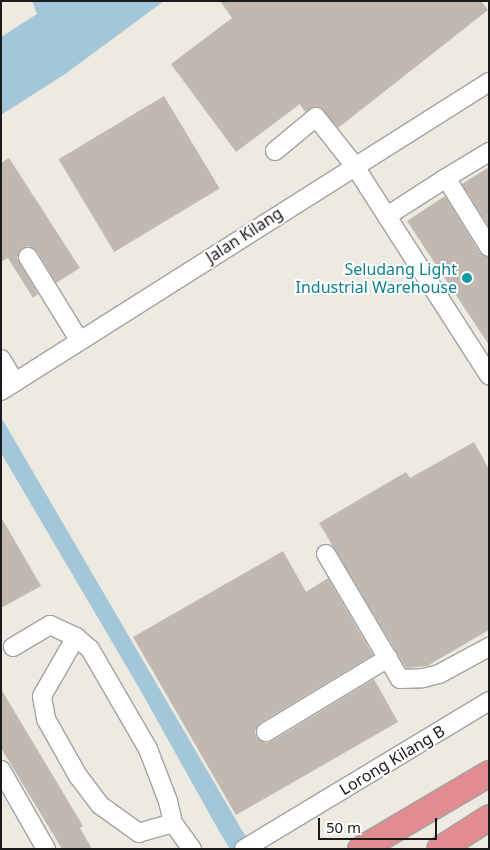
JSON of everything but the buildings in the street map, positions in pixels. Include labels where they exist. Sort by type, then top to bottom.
[{"type":"highway","points":[[369,845],[489,773]]},
{"type":"highway","points":[[439,849],[487,818]]},
{"type":"highway","points":[[448,849],[487,818]]},
{"type":"street","name":"Jalan Kilang","points":[[8,386],[354,165],[488,83]]},
{"type":"street","points":[[275,151],[316,117],[354,165],[489,375]]},
{"type":"street","points":[[387,216],[489,152]]},
{"type":"street","points":[[446,178],[489,248]]},
{"type":"street","points":[[28,257],[79,340]]},
{"type":"street","points":[[1,359],[8,386]]},
{"type":"street","points":[[326,554],[400,679],[423,678],[439,674],[461,664],[489,647]]},
{"type":"street","points":[[13,647],[50,624],[76,637],[90,649],[148,749],[168,801],[173,823],[192,849]]},
{"type":"street","points":[[76,637],[42,696],[46,719],[78,776],[100,805],[139,833],[173,823]]},
{"type":"street","points":[[266,732],[388,658]]},
{"type":"street","name":"Lorong Kilang B","points":[[251,845],[489,701]]},
{"type":"street","points":[[1,770],[46,849]]},
{"type":"water","points":[[32,1],[164,1],[65,74],[1,115],[1,37],[37,14]]},
{"type":"water","points":[[1,417],[243,832],[256,849],[230,849],[219,831],[138,686],[1,453]]},
{"type":"place","name":"Seludang Light Industrial Warehouse","points":[[467,278]]}]
